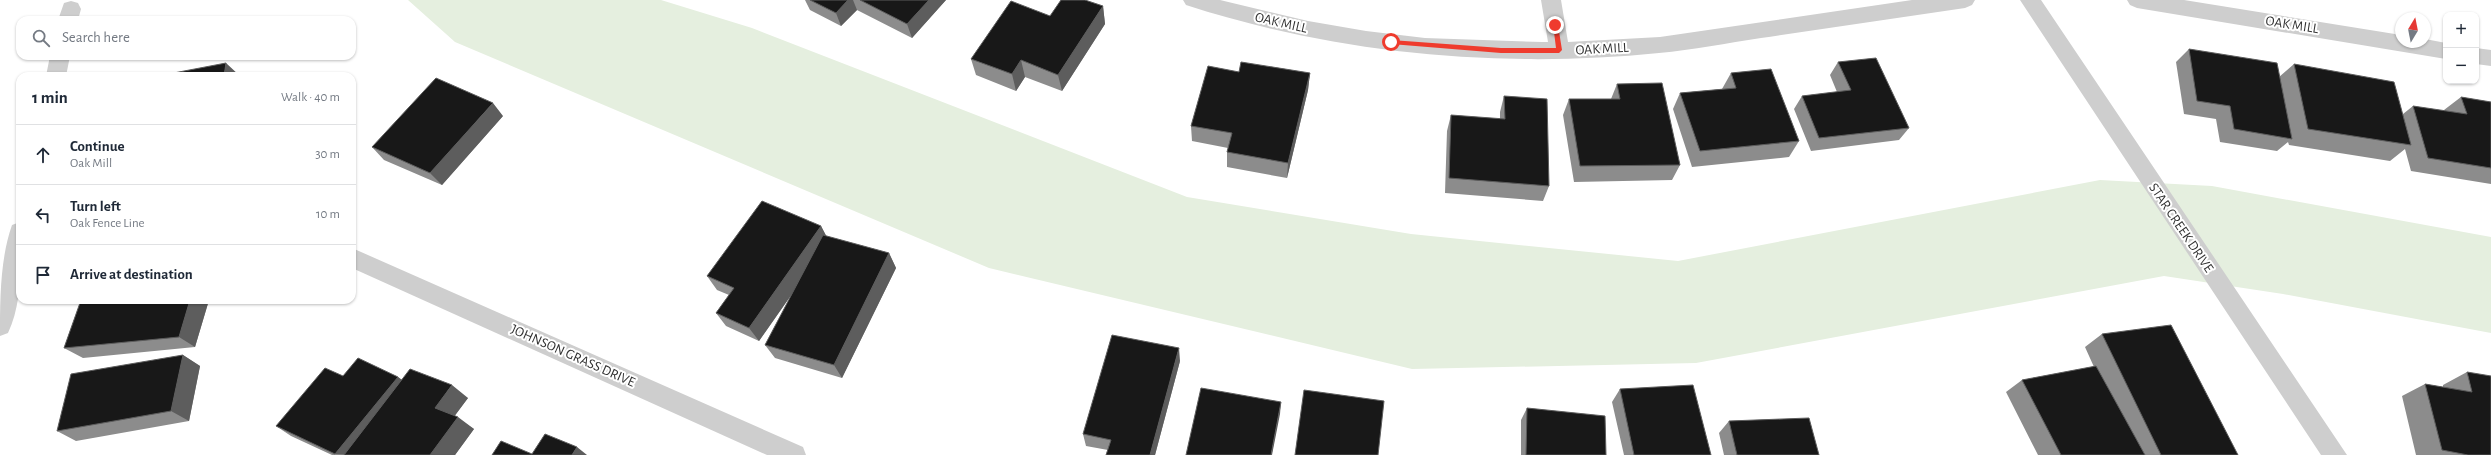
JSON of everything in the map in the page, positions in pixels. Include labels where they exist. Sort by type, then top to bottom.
[{"type":"street","name":"OAK MILL","points":[[1193,0],[1223,9],[1313,30],[1406,44],[1501,51],[1660,45],[1965,0]]},
{"type":"street","points":[[1551,0],[1559,50]]},
{"type":"street","name":"STAR CREEK DRIVE","points":[[2030,0],[2335,455]]},
{"type":"street","name":"OAK MILL","points":[[2137,0],[2443,51]]},
{"type":"street","points":[[2479,56],[2491,58]]},
{"type":"street","points":[[57,72],[59,60]]},
{"type":"street","points":[[0,326],[16,253]]},
{"type":"street","name":"JOHNSON GRASS DRIVE","points":[[356,260],[794,455]]},
{"type":"green space","points":[[408,0],[661,0],[752,28],[1187,197],[1411,234],[1678,261],[2100,180],[2212,186],[2491,237],[2491,333],[2283,294],[2164,276],[1696,363],[1412,369],[989,268],[455,42]]},
{"type":"building","points":[[810,0],[848,0],[836,13]]},
{"type":"building","points":[[860,0],[929,0],[907,24]]},
{"type":"building","points":[[1061,0],[1085,0],[1103,6],[1058,75],[1021,60],[1012,74],[971,59],[1011,1],[1050,16]]},
{"type":"building","points":[[2189,49],[2277,63],[2292,139],[2234,129],[2230,106],[2197,101]]},
{"type":"building","points":[[1876,58],[1909,128],[1819,138],[1802,96],[1851,90],[1838,62]]},
{"type":"building","points":[[1241,62],[1310,73],[1288,163],[1227,152],[1232,133],[1191,126],[1208,66],[1239,72]]},
{"type":"building","points":[[226,63],[225,72],[179,72]]},
{"type":"building","points":[[2294,64],[2394,82],[2411,145],[2308,129]]},
{"type":"building","points":[[1771,69],[1799,141],[1700,151],[1680,93],[1736,88],[1731,73]]},
{"type":"building","points":[[436,78],[493,103],[430,173],[372,147]]},
{"type":"building","points":[[1662,83],[1680,165],[1580,166],[1569,99],[1620,99],[1617,84]]},
{"type":"building","points":[[1504,96],[1547,99],[1549,186],[1449,178],[1451,115],[1505,119]]},
{"type":"building","points":[[2461,97],[2491,102],[2491,168],[2428,158],[2413,106],[2467,114]]},
{"type":"building","points":[[762,201],[821,226],[749,328],[716,313],[734,288],[707,276]]},
{"type":"building","points":[[823,235],[889,253],[834,365],[765,345]]},
{"type":"building","points":[[80,304],[189,304],[179,337],[64,348]]},
{"type":"building","points":[[2171,325],[2238,455],[2161,455],[2102,334]]},
{"type":"building","points":[[1112,335],[1179,348],[1150,455],[1106,455],[1111,440],[1083,434]]},
{"type":"building","points":[[183,355],[171,411],[57,431],[71,374]]},
{"type":"building","points":[[358,358],[398,377],[335,454],[276,426],[325,368],[343,376]]},
{"type":"building","points":[[2096,366],[2145,455],[2061,455],[2022,380]]},
{"type":"building","points":[[410,369],[452,385],[435,408],[458,417],[430,455],[344,455]]},
{"type":"building","points":[[2467,372],[2491,376],[2491,455],[2468,455],[2442,450],[2425,384],[2472,392]]},
{"type":"building","points":[[1693,385],[1711,455],[1634,455],[1620,389]]},
{"type":"building","points":[[1201,388],[1281,402],[1271,455],[1186,455]]},
{"type":"building","points":[[1304,390],[1384,401],[1378,455],[1295,455]]},
{"type":"building","points":[[1527,408],[1605,416],[1606,455],[1526,455]]},
{"type":"building","points":[[1809,418],[1819,455],[1737,455],[1729,421]]},
{"type":"building","points":[[545,434],[577,447],[572,455],[492,455],[501,441],[532,454]]},
{"type":"route","points":[[1391,42],[1501,51],[1559,50],[1555,25]]}]
